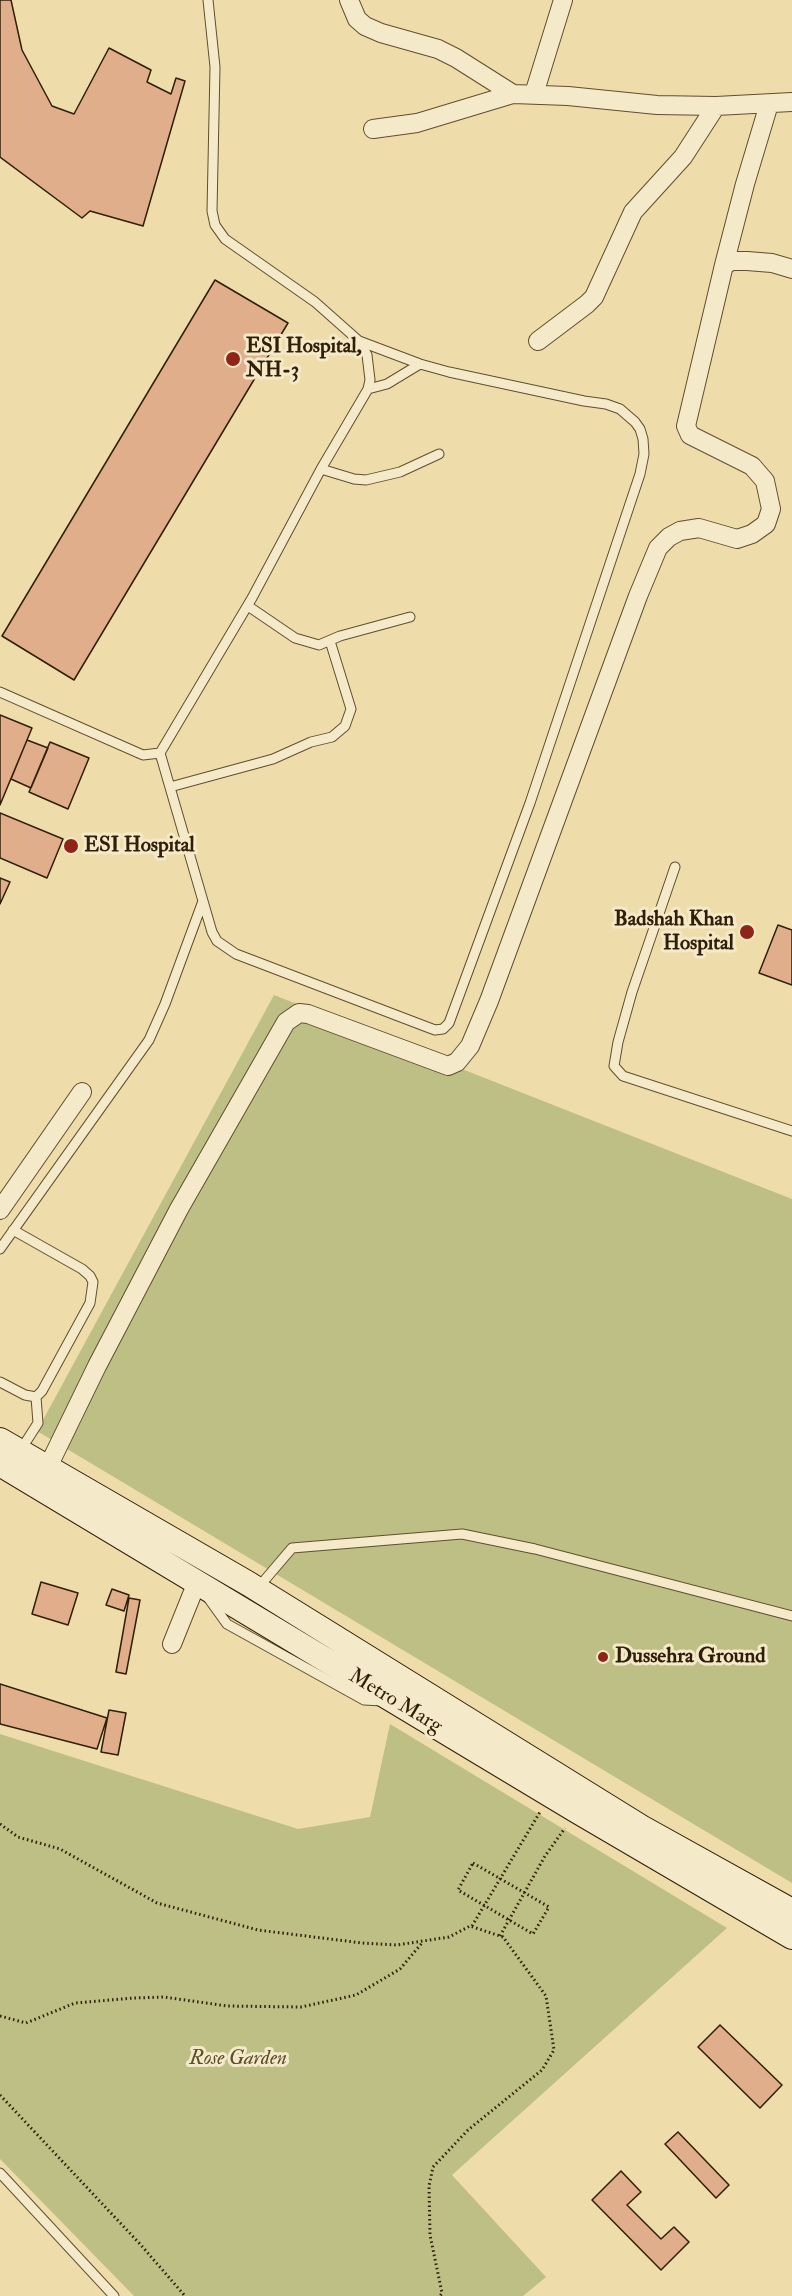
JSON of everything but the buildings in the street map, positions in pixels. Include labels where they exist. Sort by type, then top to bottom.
[{"type":"street","points":[[349,0],[357,19],[364,26],[456,58],[513,94]]},
{"type":"street","points":[[534,94],[562,0]]},
{"type":"street","points":[[373,129],[417,123],[513,94],[657,105],[716,106],[792,102]]},
{"type":"street","points":[[47,1469],[179,1209],[286,1022],[299,1013],[308,1014],[440,1064],[448,1066],[458,1062],[470,1046],[489,1001],[638,596],[658,548],[669,537],[680,531],[699,528],[737,539],[752,534],[765,525],[771,509],[765,481],[752,466],[690,435],[686,426],[724,265],[769,104]]},
{"type":"street","points":[[538,341],[594,297],[633,212],[683,157],[716,106]]},
{"type":"street","points":[[724,265],[732,261],[747,261],[771,263],[792,269]]},
{"type":"street","points":[[0,1210],[82,1092]]},
{"type":"street","name":"Metro Marg","points":[[6,1452],[47,1469],[250,1600],[396,1702],[792,1937]]},
{"type":"street","name":"Metro Marg","points":[[6,1452],[197,1582],[250,1600],[641,1827],[792,1911]]},
{"type":"street","points":[[172,1644],[197,1582]]},
{"type":"lane","points":[[208,0],[215,67],[212,211],[215,225],[231,244],[315,302],[359,341],[367,355],[370,380],[368,389],[321,469],[248,606],[160,753],[202,900],[217,941],[236,954],[435,1030],[443,1029],[453,1015],[530,803],[632,497],[644,454],[643,439],[635,422],[620,409],[420,364],[359,341]]},
{"type":"lane","points":[[368,389],[387,384],[420,364]]},
{"type":"lane","points":[[321,469],[354,479],[366,480],[400,472],[439,454]]},
{"type":"lane","points":[[248,606],[295,638],[320,645],[410,616]]},
{"type":"lane","points":[[170,787],[273,759],[310,742],[332,737],[345,726],[351,709],[330,641]]},
{"type":"lane","points":[[0,692],[143,755],[160,753]]},
{"type":"lane","points":[[675,867],[632,992],[614,1066],[623,1076],[792,1131]]},
{"type":"lane","points":[[0,1249],[145,1047],[165,1004],[202,900]]},
{"type":"lane","points":[[6,1452],[38,1423],[36,1397],[42,1391],[90,1303],[93,1282],[82,1269],[13,1230]]},
{"type":"lane","points":[[0,1382],[25,1395],[36,1397]]},
{"type":"lane","points":[[250,1600],[292,1548],[462,1534],[535,1549],[792,1616]]},
{"type":"lane","points":[[197,1582],[227,1624],[364,1700],[396,1702]]},
{"type":"lane","points":[[0,2173],[114,2296]]},
{"type":"path","points":[[0,1824],[18,1836],[60,1849],[157,1903],[258,1930],[397,1945],[449,1937],[472,1926],[550,1795]]},
{"type":"path","points":[[500,1936],[545,1856],[577,1811]]},
{"type":"path","points":[[474,1863],[500,1879],[549,1907],[533,1934],[458,1890],[474,1863]]},
{"type":"path","points":[[440,2296],[442,2293],[430,2235],[429,2186],[433,2166],[468,2130],[542,2070],[554,2050],[546,1996],[523,1963],[500,1936],[472,1926]]},
{"type":"path","points":[[0,2016],[26,2023],[75,2003],[164,1997],[227,2006],[300,2007],[356,1995],[400,1969],[424,1941]]},
{"type":"path","points":[[0,2095],[140,2244],[185,2296]]},
{"type":"green space","name":"Dussehra Ground","points":[[274,995],[792,1199],[792,1883],[37,1431]]},
{"type":"green space","name":"Rose Garden","points":[[390,1724],[727,1928],[452,2175],[546,2277],[523,2296],[134,2296],[0,2159],[0,1734],[298,1829],[370,1817]]},
{"type":"place","name":"ESI Hospital, NH-3","points":[[233,359]]},
{"type":"place","name":"ESI Hospital","points":[[71,846]]},
{"type":"place","name":"Badshah Khan Hospital","points":[[747,932]]},
{"type":"place","name":"Dussehra Ground","points":[[603,1657]]}]
